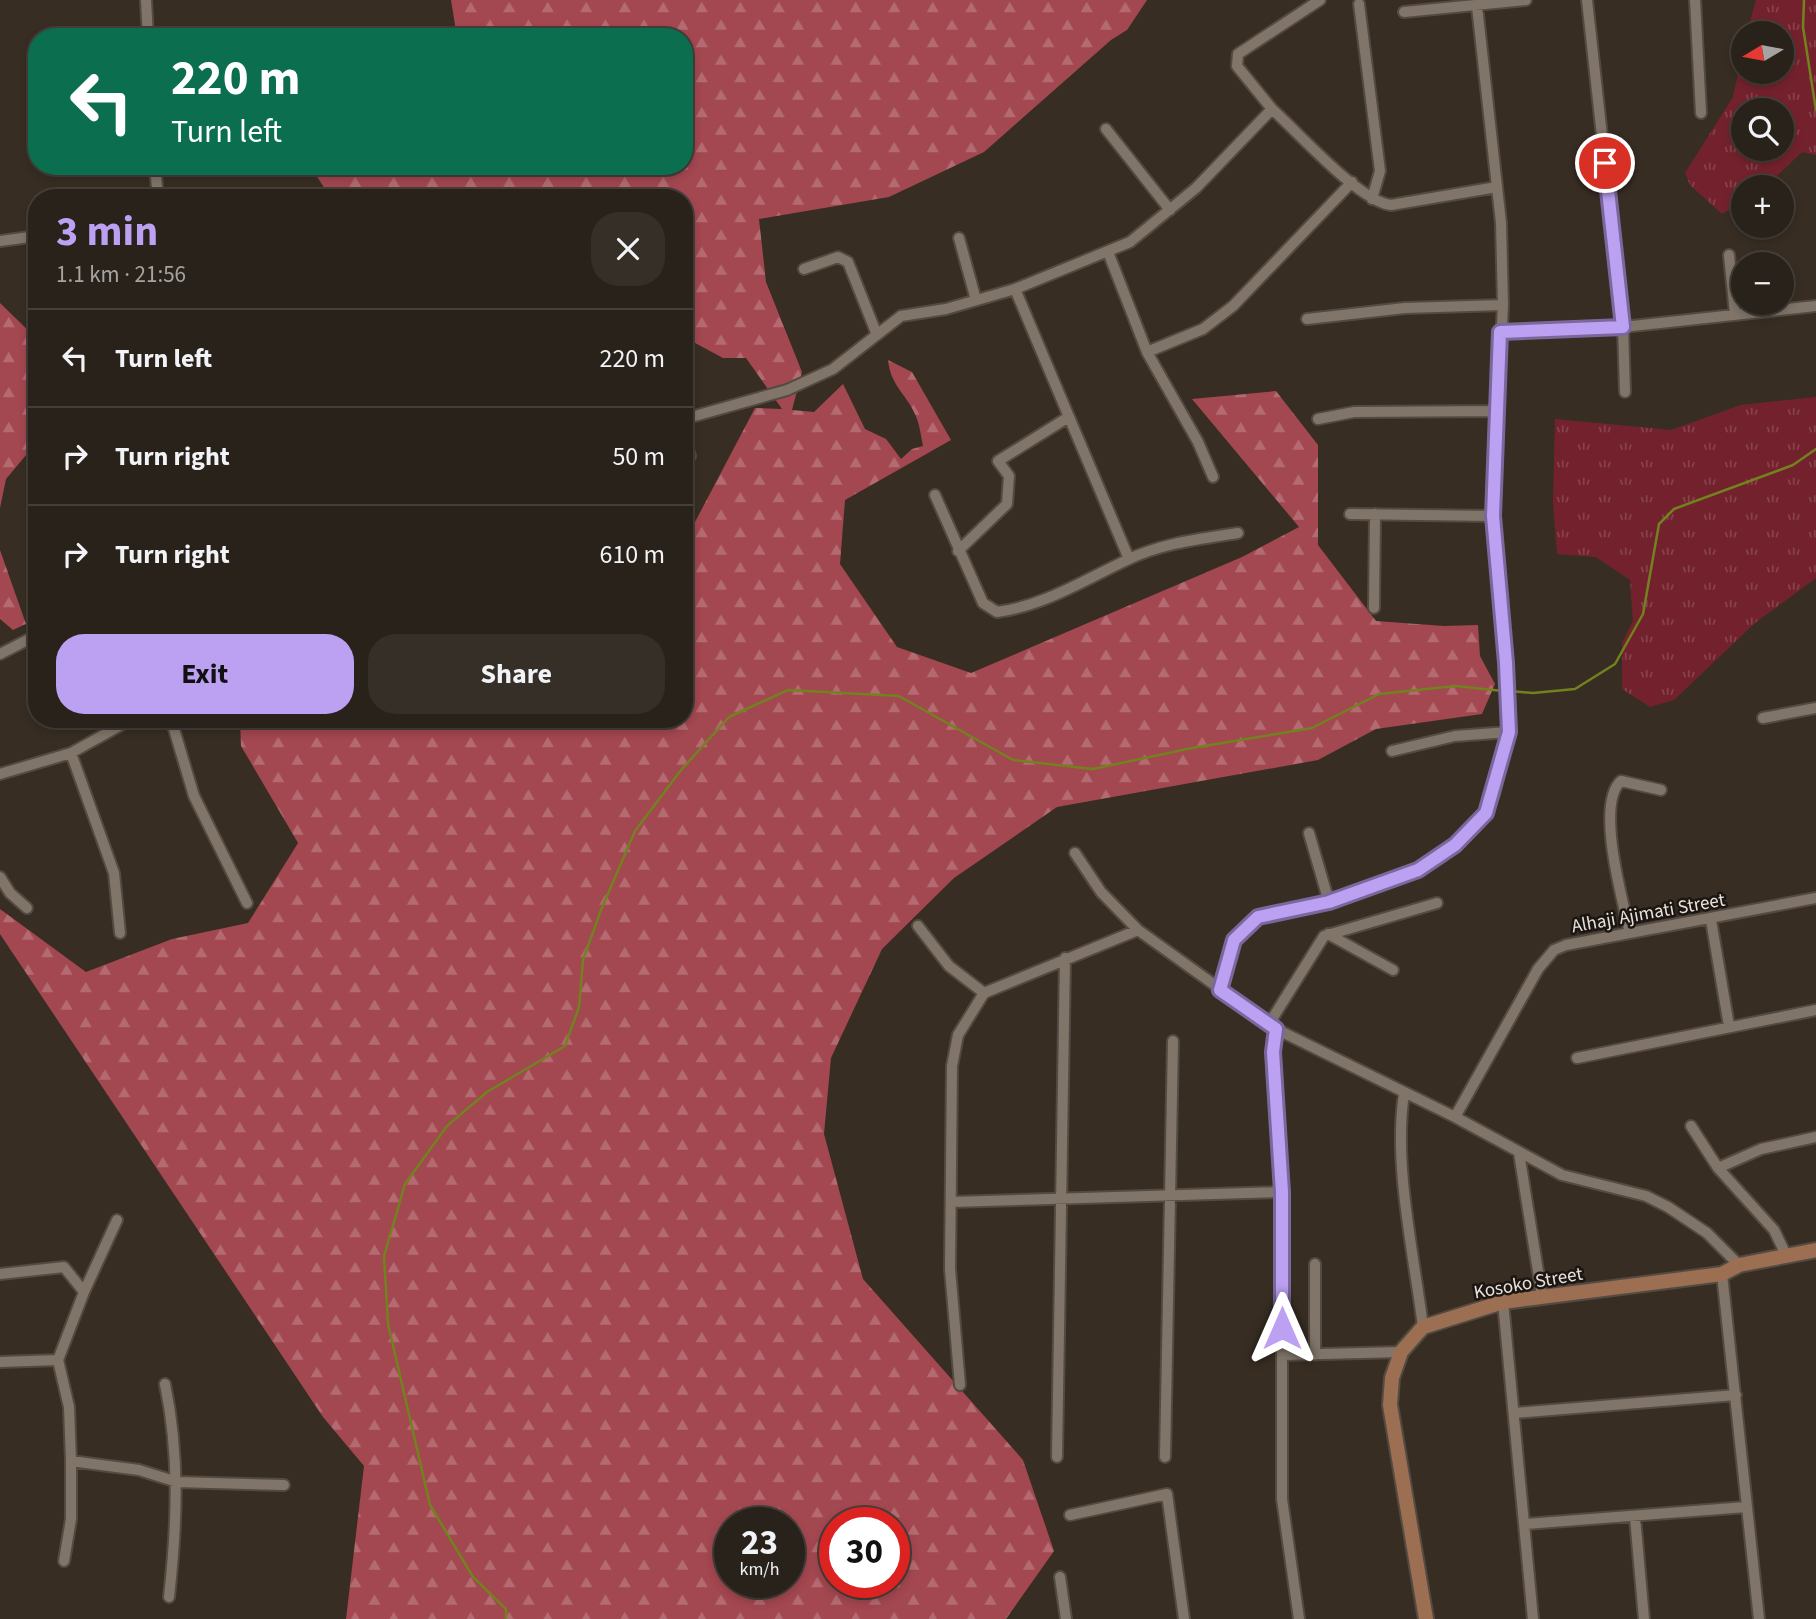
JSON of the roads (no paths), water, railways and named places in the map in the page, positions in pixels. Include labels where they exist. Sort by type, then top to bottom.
[{"type":"street","points":[[146,0],[148,28]]},
{"type":"street","points":[[1320,0],[1238,54],[1237,66],[1272,109],[1372,199],[1391,205],[1497,187]]},
{"type":"street","points":[[1404,12],[1526,0]]},
{"type":"street","points":[[1587,0],[1623,327],[1625,392]]},
{"type":"street","points":[[1695,0],[1701,113]]},
{"type":"street","points":[[1359,4],[1380,171],[1372,199]]},
{"type":"street","points":[[1220,990],[1234,940],[1258,917],[1329,902],[1418,870],[1473,829],[1486,813],[1494,794],[1509,732],[1493,516],[1503,306],[1497,187],[1476,6]]},
{"type":"street","points":[[693,416],[787,390],[833,369],[901,316],[946,309],[1015,289],[1130,242],[1170,211],[1272,109]]},
{"type":"street","points":[[1106,129],[1170,211]]},
{"type":"street","points":[[1147,352],[1203,329],[1233,306],[1352,182]]},
{"type":"street","points":[[0,241],[28,237]]},
{"type":"street","points":[[959,238],[976,300]]},
{"type":"street","points":[[1108,252],[1147,352],[1198,442],[1213,477]]},
{"type":"street","points":[[1729,255],[1731,275]]},
{"type":"street","points":[[804,269],[838,257],[848,262],[877,335]]},
{"type":"street","points":[[1015,289],[1067,418],[1129,559]]},
{"type":"street","points":[[1307,318],[1405,308],[1503,306]]},
{"type":"street","points":[[1794,308],[1816,306]]},
{"type":"street","points":[[1500,332],[1623,327],[1731,314]]},
{"type":"street","points":[[1318,419],[1354,412],[1496,411]]},
{"type":"street","points":[[958,551],[1007,504],[1009,476],[998,461],[1067,418]]},
{"type":"street","points":[[935,495],[983,603],[997,612],[1013,610],[1084,583],[1129,559],[1173,543],[1238,533]]},
{"type":"street","points":[[1350,514],[1493,516]]},
{"type":"street","points":[[1374,608],[1375,514]]},
{"type":"street","points":[[0,654],[28,640]]},
{"type":"street","points":[[1763,718],[1816,708]]},
{"type":"street","points":[[0,774],[71,753],[116,728]]},
{"type":"street","points":[[174,728],[194,796],[247,903]]},
{"type":"street","points":[[1392,751],[1455,736],[1509,732]]},
{"type":"street","points":[[71,753],[114,873],[120,933]]},
{"type":"street","points":[[1630,933],[1613,851],[1612,794],[1621,781],[1661,790]]},
{"type":"street","points":[[1309,834],[1329,902]]},
{"type":"street","points":[[1074,853],[1101,892],[1138,930],[1272,1027],[1455,1117],[1562,1175],[1646,1196],[1668,1207],[1707,1234],[1739,1265]]},
{"type":"street","points":[[0,877],[10,893],[27,908]]},
{"type":"street","name":"Alhaji Ajimati Street","points":[[1455,1117],[1538,969],[1554,950],[1566,945],[1711,920],[1816,898]]},
{"type":"street","points":[[1299,1619],[1282,1499],[1282,1192],[1272,1027],[1324,936],[1437,903]]},
{"type":"street","points":[[1711,920],[1729,1026]]},
{"type":"street","points":[[918,926],[949,966],[984,993]]},
{"type":"street","points":[[960,1385],[950,1269],[952,1066],[958,1035],[984,993],[1138,930]]},
{"type":"street","points":[[1328,934],[1393,970]]},
{"type":"street","points":[[1057,1457],[1065,958]]},
{"type":"street","points":[[1577,1058],[1816,1010]]},
{"type":"street","points":[[1165,1457],[1173,1041]]},
{"type":"street","points":[[1404,1094],[1400,1118],[1401,1152],[1423,1326],[1401,1352],[1392,1378],[1390,1405],[1426,1619]]},
{"type":"street","points":[[1691,1126],[1718,1168],[1774,1230],[1786,1255]]},
{"type":"street","points":[[1718,1168],[1760,1149],[1816,1137]]},
{"type":"street","points":[[1519,1153],[1542,1296]]},
{"type":"street","points":[[951,1202],[1282,1192]]},
{"type":"street","points":[[64,1561],[71,1518],[71,1461],[69,1406],[58,1360],[84,1292],[117,1220]]},
{"type":"street","name":"Kosoko Street","points":[[1423,1326],[1503,1302],[1722,1274],[1739,1265],[1816,1250]]},
{"type":"street","points":[[1315,1264],[1315,1355]]},
{"type":"street","points":[[0,1274],[64,1267],[84,1292]]},
{"type":"street","points":[[1722,1274],[1759,1619]]},
{"type":"street","points":[[1503,1302],[1533,1619]]},
{"type":"street","points":[[1282,1355],[1401,1352]]},
{"type":"street","points":[[0,1362],[58,1360]]},
{"type":"street","points":[[165,1384],[173,1423],[177,1482],[169,1597]]},
{"type":"street","points":[[1515,1413],[1736,1395]]},
{"type":"street","points":[[71,1461],[139,1470],[177,1482],[284,1485]]},
{"type":"street","points":[[1070,1515],[1167,1494],[1184,1619]]},
{"type":"street","points":[[1526,1524],[1746,1507]]},
{"type":"street","points":[[1635,1517],[1644,1619]]},
{"type":"street","points":[[1060,1577],[1066,1619]]},
{"type":"waterway","points":[[1804,0],[1803,27],[1816,110]]},
{"type":"waterway","points":[[1510,691],[1533,693],[1575,689],[1615,664],[1643,614],[1659,524],[1674,509],[1793,465],[1816,449]]},
{"type":"waterway","points":[[506,1619],[506,1609],[473,1577],[430,1505],[388,1324],[384,1256],[405,1184],[447,1126],[487,1092],[565,1046],[579,1007],[583,960],[635,831],[681,770],[729,717],[788,690],[899,696],[1013,760],[1093,769],[1192,748],[1312,728],[1379,694],[1456,686],[1503,691]]}]
